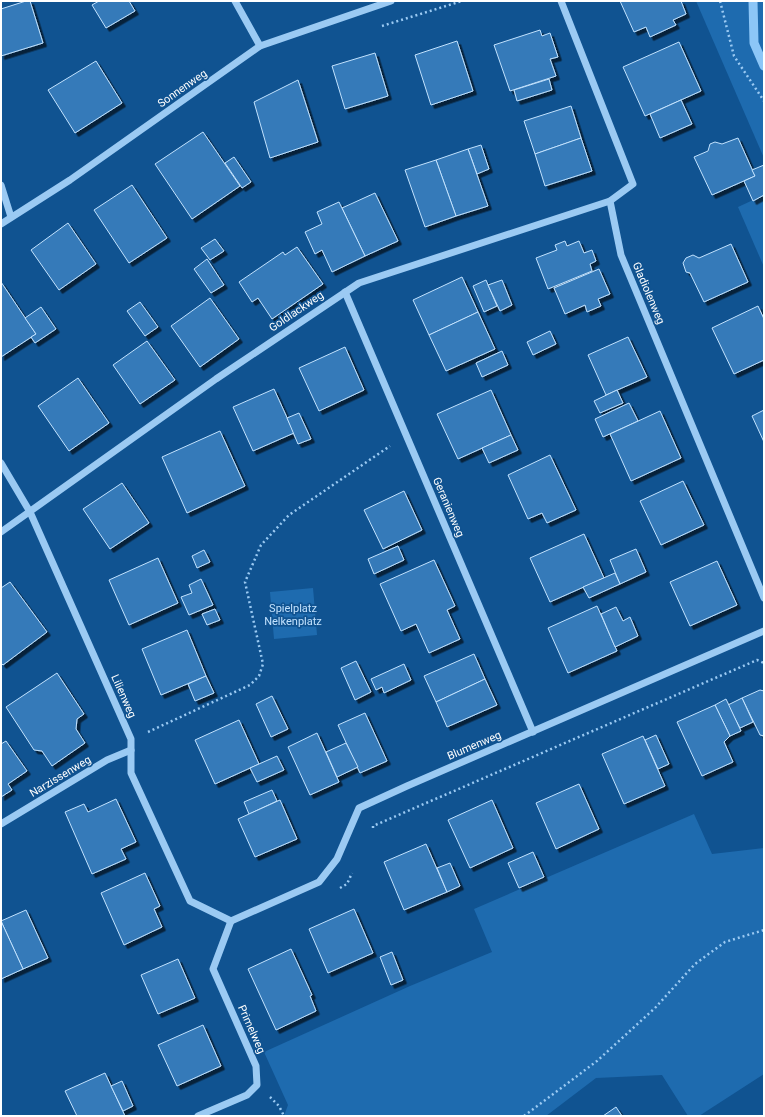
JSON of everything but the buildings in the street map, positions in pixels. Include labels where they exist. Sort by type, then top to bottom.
[{"type":"street","points":[[235,1],[260,46]]},
{"type":"street","name":"Sonnenweg","points":[[1,224],[70,180],[260,46],[391,1]]},
{"type":"street","points":[[561,1],[633,184],[610,201]]},
{"type":"street","points":[[1,185],[11,217]]},
{"type":"street","name":"Goldlackweg","points":[[1,532],[216,379],[359,283],[610,201]]},
{"type":"street","name":"Gladiolenweg","points":[[610,201],[621,255],[764,598]]},
{"type":"street","name":"Geranienweg","points":[[345,292],[533,732]]},
{"type":"street","name":"Lilienweg","points":[[1,463],[30,512],[131,740],[131,773],[190,901],[230,921]]},
{"type":"street","name":"Blumenweg","points":[[230,921],[319,882],[337,860],[359,808],[764,632]]},
{"type":"street","name":"Narzissenweg","points":[[1,824],[107,760],[131,750]]},
{"type":"street","name":"Primelweg","points":[[198,1116],[247,1095],[257,1084],[256,1066],[213,969],[230,921]]},
{"type":"path","points":[[379,28],[462,1]]},
{"type":"path","points":[[720,1],[734,56],[764,101]]},
{"type":"path","points":[[131,740],[250,685],[259,676],[263,664],[245,582],[261,545],[289,515],[406,435]]},
{"type":"path","points":[[370,833],[373,826],[402,813],[757,660],[764,663]]},
{"type":"path","points":[[333,891],[347,884],[354,870]]},
{"type":"path","points":[[524,1116],[597,1060],[655,1008],[695,964],[724,942],[764,930]]},
{"type":"green space","points":[[696,1],[764,1],[764,158]]},
{"type":"green space","points":[[764,195],[764,267],[738,207]]},
{"type":"green space","name":"Spielplatz Nelkenplatz","points":[[313,588],[317,635],[274,639],[270,592]]},
{"type":"green space","points":[[694,814],[712,854],[764,848],[764,1074],[699,1116],[688,1116],[662,1075],[596,1078],[546,1116],[284,1116],[288,1105],[264,1052],[410,986],[492,952],[474,909]]},
{"type":"waterway","points":[[753,1],[754,43],[764,66]]}]
